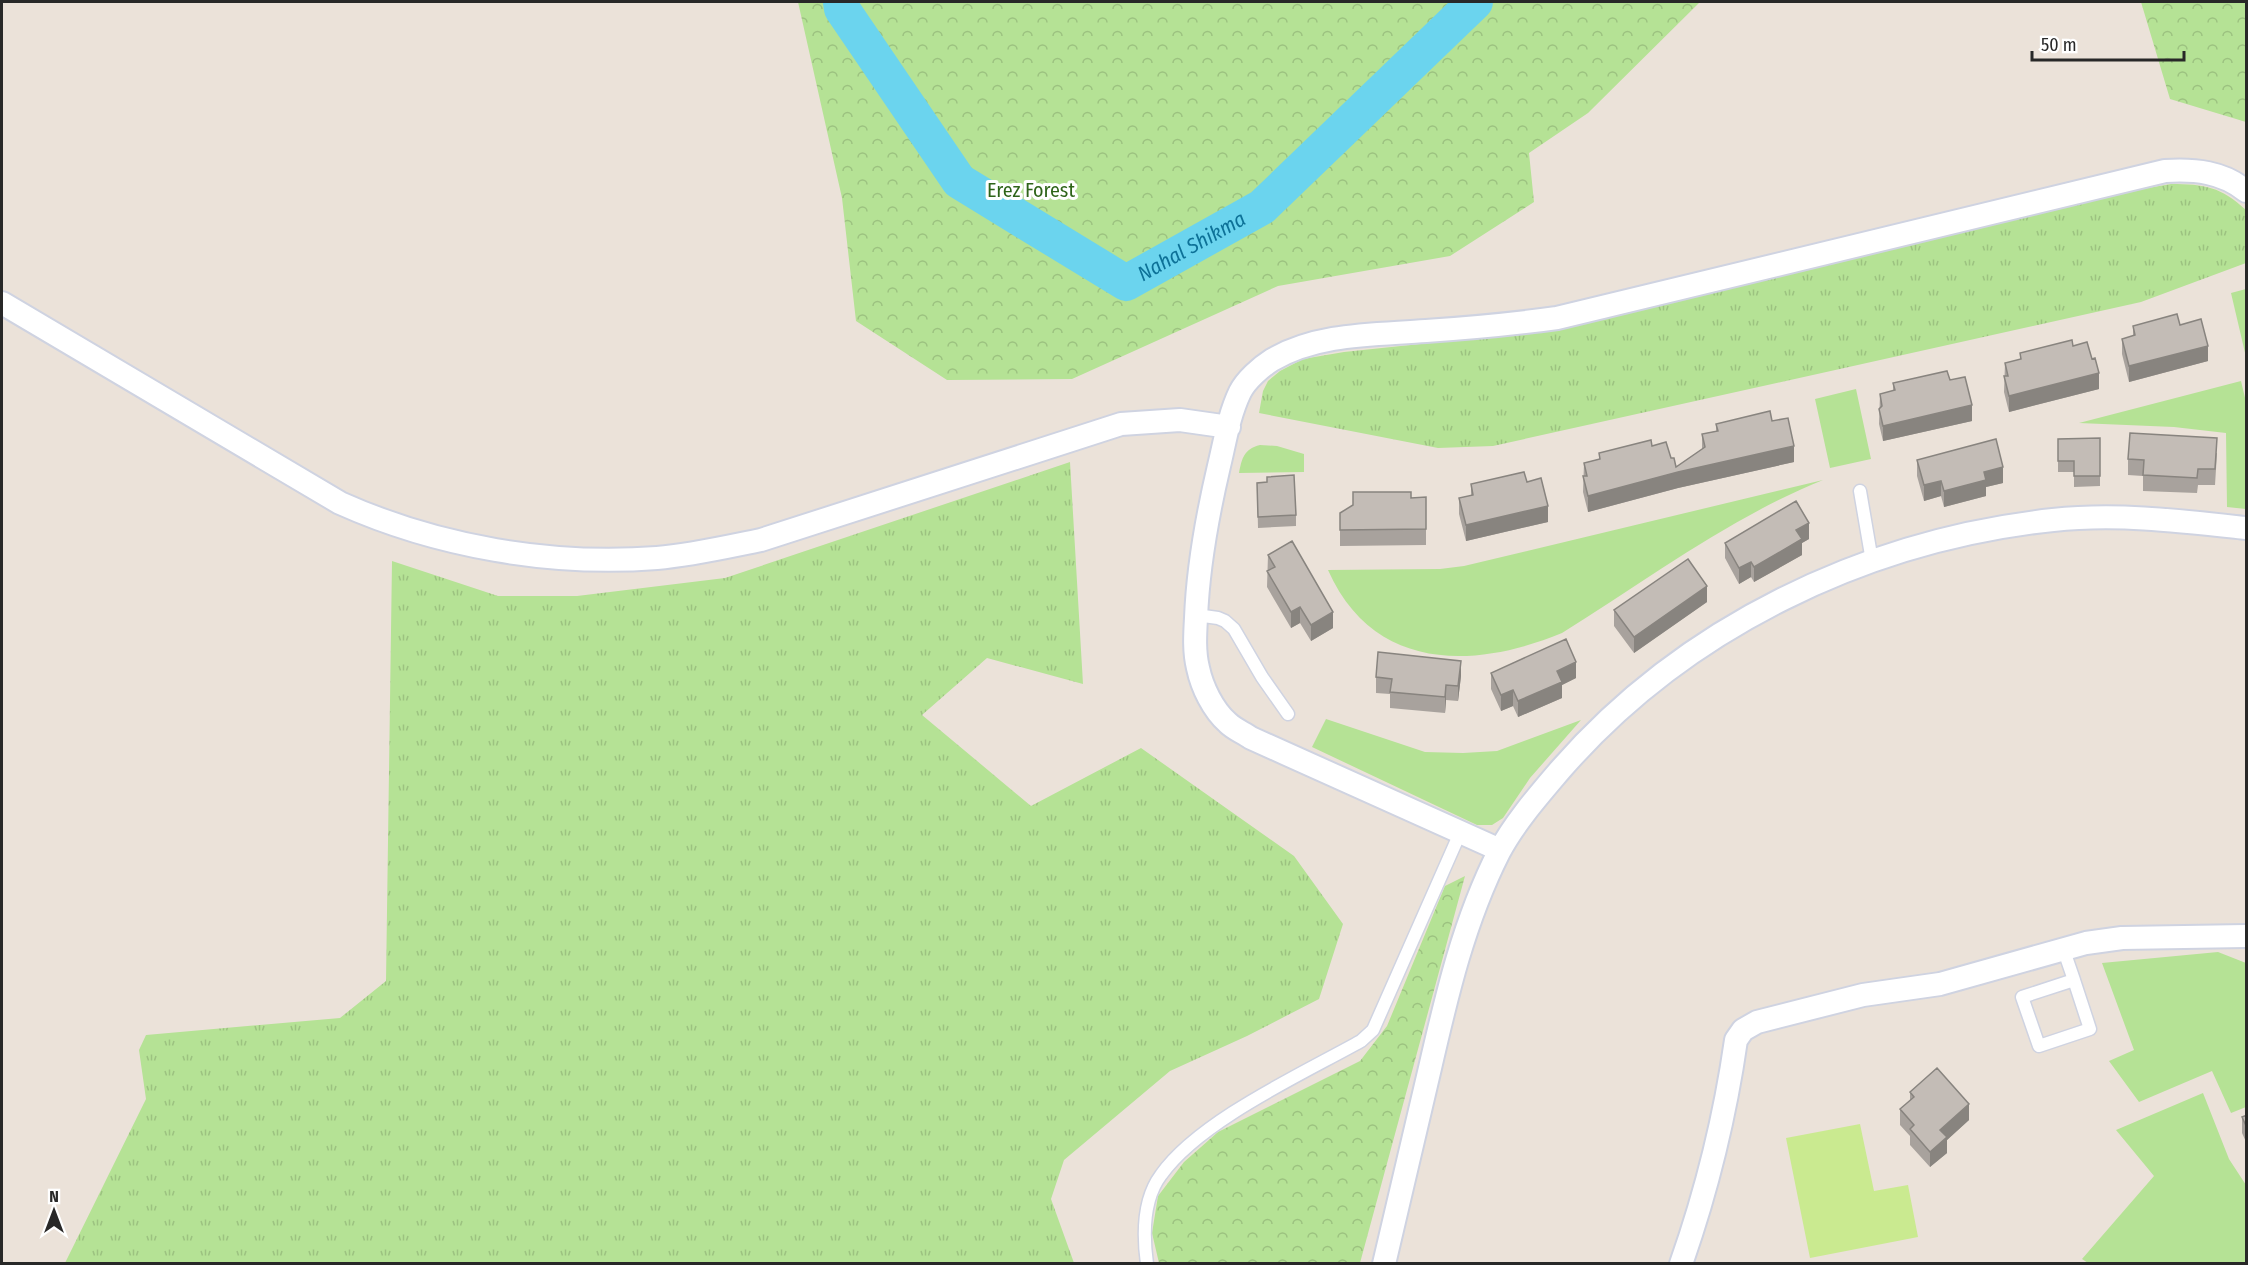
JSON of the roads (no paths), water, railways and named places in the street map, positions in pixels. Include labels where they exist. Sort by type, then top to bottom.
[{"type":"street","points":[[1500,850],[1267,746],[1228,723],[1209,697],[1198,669],[1195,648],[1200,563],[1205,526],[1229,426],[1241,390],[1269,362],[1289,351],[1321,340],[1515,324],[1557,318],[2165,171],[2192,170],[2214,175],[2234,181],[2247,191]]},
{"type":"street","points":[[2,303],[340,503],[376,519],[414,531],[467,544],[519,553],[610,559],[657,558],[704,552],[761,540],[1121,424],[1180,420],[1229,426]]},
{"type":"street","points":[[1384,1263],[1453,971],[1480,892],[1500,850],[1539,794],[1575,753],[1657,677],[1752,616],[1799,591],[1872,561],[1963,534],[2056,520],[2147,519],[2247,528]]},
{"type":"street","points":[[1681,1263],[1695,1224],[1717,1146],[1736,1040],[1743,1030],[1757,1022],[1832,1002],[1863,995],[1940,984],[2086,942],[2122,938],[2247,936]]},
{"type":"lane","points":[[1860,491],[1872,561]]},
{"type":"lane","points":[[1196,615],[1218,618],[1234,628],[1262,677],[1288,714]]},
{"type":"lane","points":[[1147,1263],[1144,1248],[1145,1224],[1150,1196],[1160,1176],[1179,1155],[1237,1111],[1361,1041],[1373,1030],[1460,833]]},
{"type":"lane","points":[[2063,948],[2074,980],[2090,1029],[2039,1046],[2022,998],[2074,980]]},
{"type":"waterway","name":"Nahal Shikma","points":[[841,2],[842,9],[959,181],[1126,283],[1262,207],[1475,2]]},
{"type":"park label","name":"Erez Forest","points":[[1031,190]]}]
